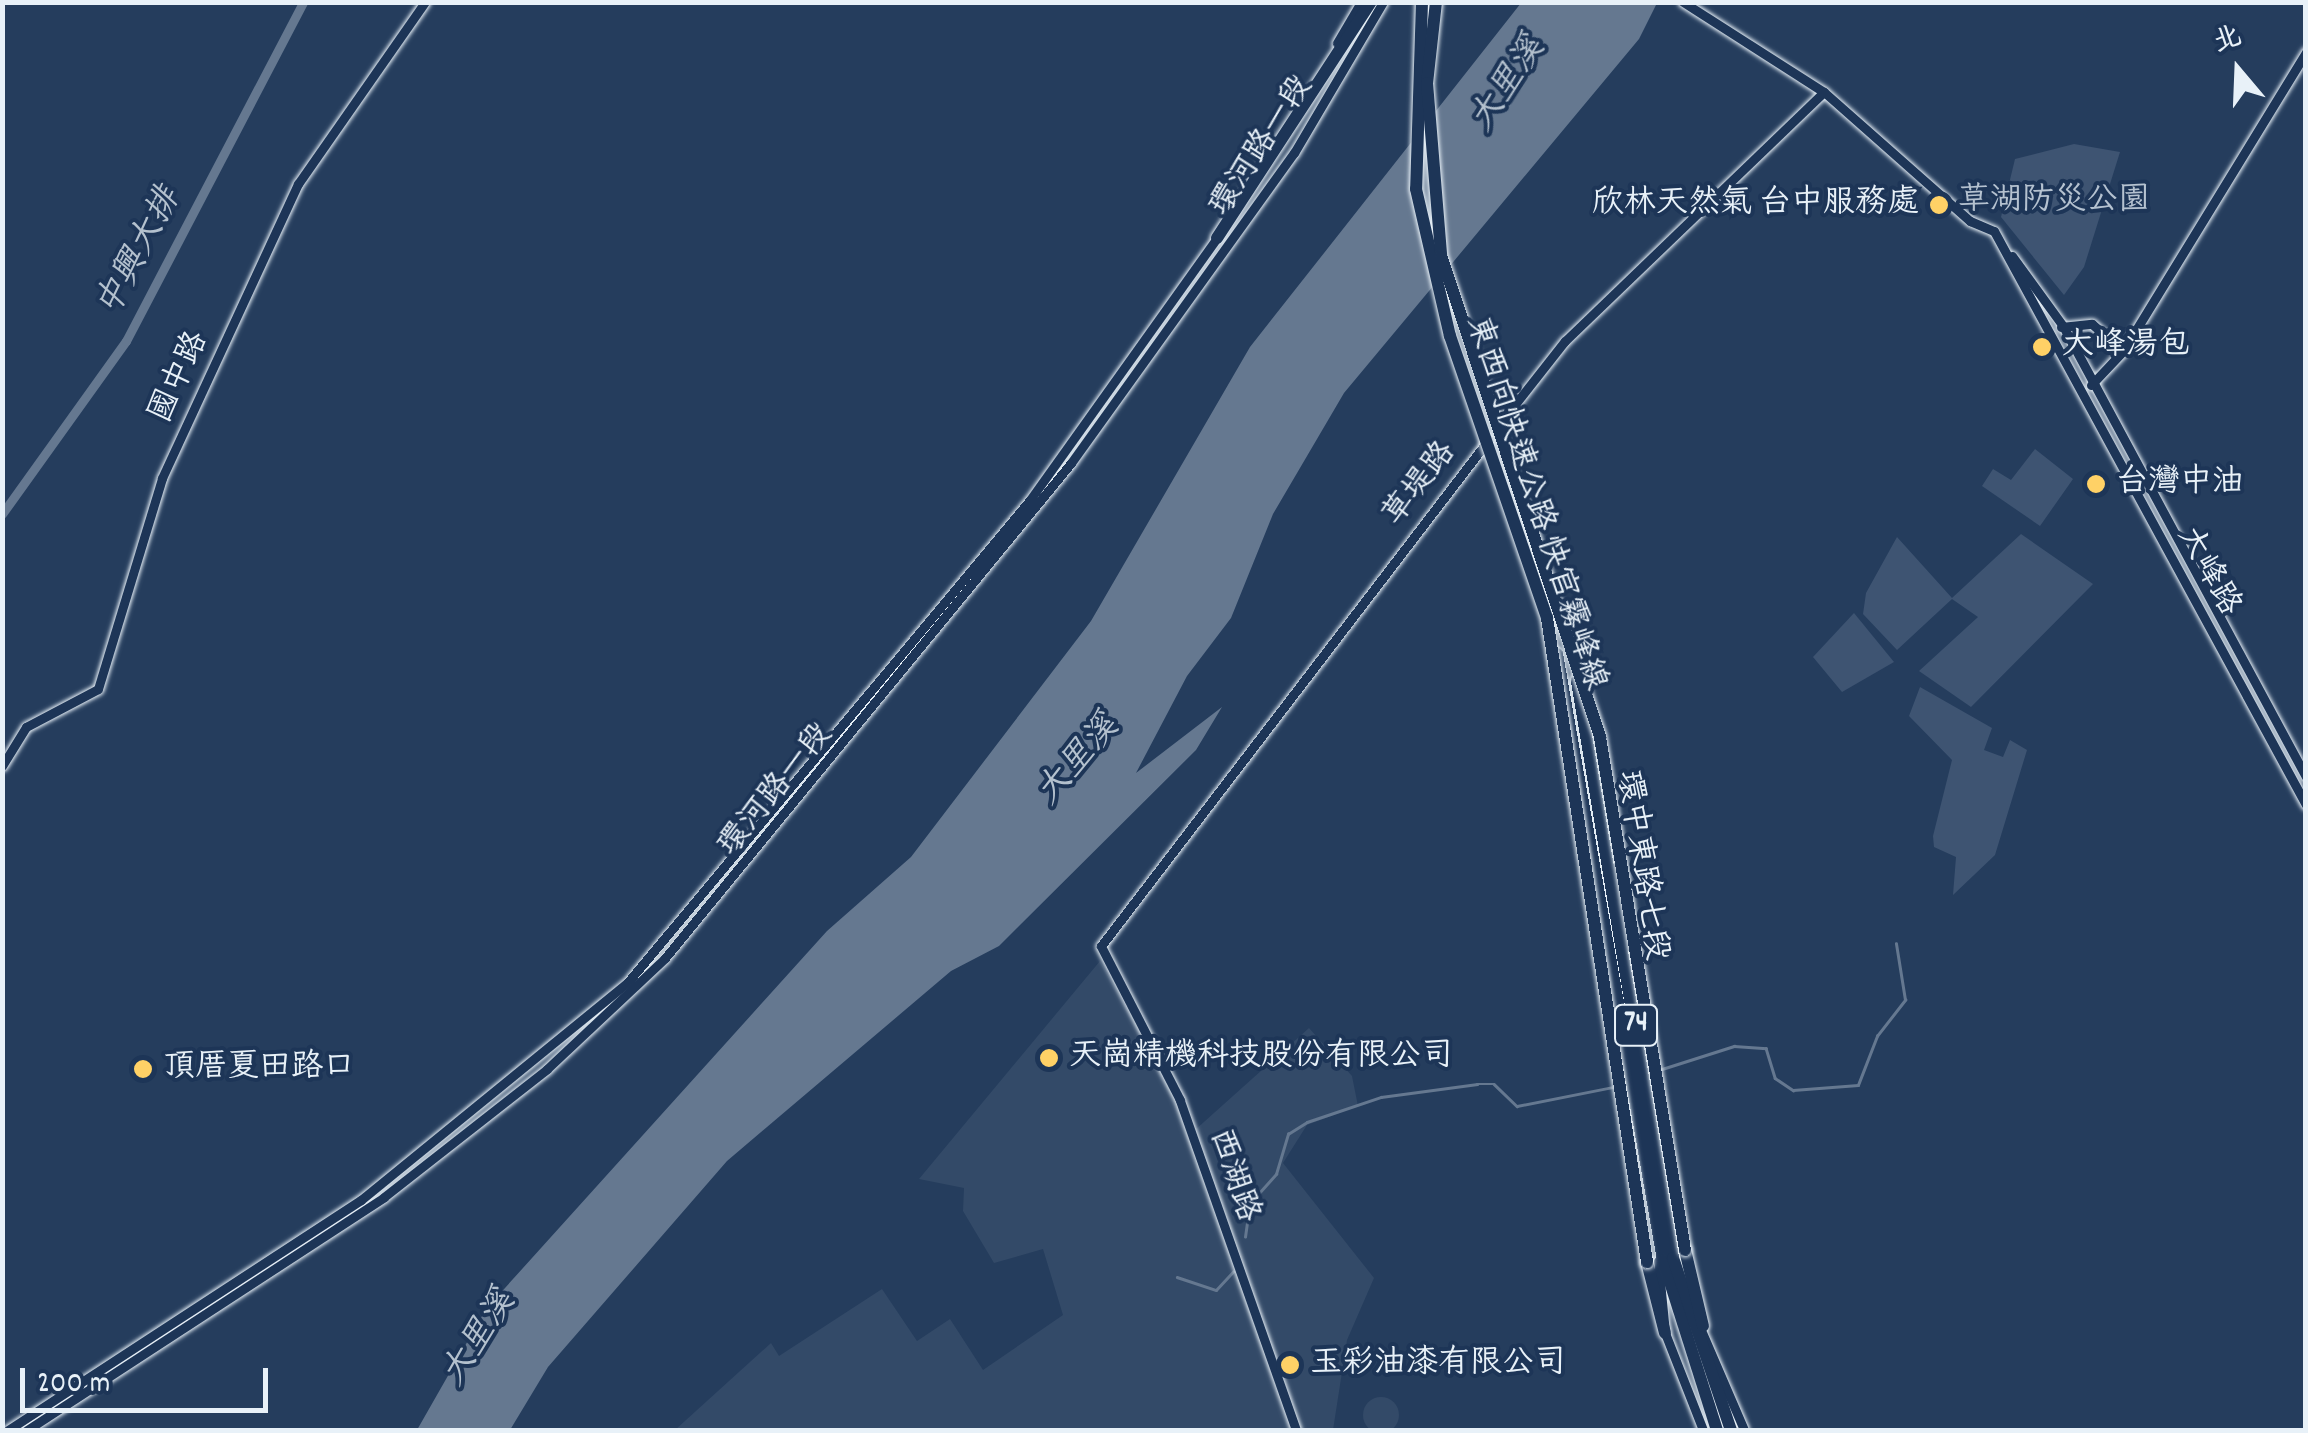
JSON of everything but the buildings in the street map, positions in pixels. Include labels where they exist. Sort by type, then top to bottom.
[{"type":"highway","points":[[1217,238],[1371,2]]},
{"type":"highway","name":"東西向快速公路 快官霧峰線","points":[[1422,2],[1413,82],[1428,259],[1553,616],[1585,781],[1670,1298],[1716,1430]]},
{"type":"highway","name":"東西向快速公路 快官霧峰線","points":[[1436,2],[1428,83],[1441,255],[1553,616],[1602,802],[1673,1258],[1731,1430]]},
{"type":"highway","points":[[1553,616],[1607,772],[1685,1250],[1704,1326]]},
{"type":"highway","points":[[1553,616],[1647,1262],[1665,1333]]},
{"type":"street","name":"國中路","points":[[2,766],[26,727],[98,689],[162,478],[291,200],[424,2]]},
{"type":"street","name":"環河路一段","points":[[8,1430],[361,1200],[628,982],[1030,500],[1217,238],[1361,2]]},
{"type":"street","name":"環河路一段","points":[[27,1430],[384,1197],[547,1068],[665,958],[1071,463],[1294,153],[1383,2]]},
{"type":"street","name":"大峰路","points":[[1683,2],[1824,92],[2012,256],[2063,326],[2306,777]]},
{"type":"street","points":[[2081,393],[2123,351],[2306,52]]},
{"type":"street","name":"草堤路","points":[[1101,946],[1565,341],[1824,92]]},
{"type":"street","name":"大峰路","points":[[2012,256],[2081,393],[2306,806]]},
{"type":"street","points":[[2050,333],[2078,319],[2123,351]]},
{"type":"street","name":"環中東路七段","points":[[1498,426],[1592,731],[1676,1258],[1744,1430]]},
{"type":"street","name":"環中東路七段","points":[[1486,444],[1571,732],[1665,1333],[1703,1430]]},
{"type":"street","name":"西湖路","points":[[1101,946],[1180,1100],[1296,1430]]},
{"type":"shaded area","points":[[1100,961],[1195,1130],[1309,1028],[1352,1076],[1358,1106],[1307,1125],[1283,1163],[1374,1278],[1347,1340],[1333,1430],[675,1430],[771,1343],[779,1356],[882,1289],[917,1341],[950,1319],[983,1370],[1063,1315],[1043,1249],[994,1263],[963,1211],[964,1188],[919,1179]]},
{"type":"shaded area","points":[[1381,1397],[1394,1402],[1399,1415],[1394,1428],[1381,1433],[1368,1428],[1363,1415],[1368,1402]]},
{"type":"green space","name":"草湖防災公園","points":[[2074,144],[2120,152],[2084,267],[2064,295],[2001,217],[2015,159]]},
{"type":"green space","points":[[2035,449],[2073,479],[2040,526],[1982,486],[1993,469],[2011,480]]},
{"type":"green space","points":[[2021,534],[2093,584],[1971,707],[1919,671],[1978,617],[1952,599],[1897,650],[1863,614],[1866,593],[1897,537],[1952,598]]},
{"type":"green space","points":[[1854,613],[1894,662],[1842,692],[1813,657]]},
{"type":"green space","points":[[1920,687],[1992,728],[1984,750],[2003,757],[2010,740],[2027,750],[1995,855],[1953,895],[1956,857],[1934,847],[1933,836],[1952,760],[1909,716]]},
{"type":"water","name":"大里溪","points":[[1521,3],[1657,3],[1639,39],[1344,393],[1273,514],[1231,618],[1187,676],[1136,773],[1222,707],[1196,750],[999,946],[951,971],[727,1161],[548,1367],[510,1430],[417,1430],[486,1309],[827,931],[911,857],[1091,621],[1250,347]]},
{"type":"waterway","name":"中興大排","points":[[2,514],[126,341],[303,2]]},
{"type":"waterway","points":[[1662,1069],[1734,1046],[1766,1048],[1775,1078],[1793,1090],[1858,1085],[1877,1036],[1905,1000],[1896,944]]},
{"type":"waterway","points":[[1245,1237],[1250,1203],[1276,1174],[1288,1134],[1307,1122],[1381,1097],[1477,1084],[1494,1084],[1517,1106],[1613,1087]]},
{"type":"waterway","points":[[1177,1277],[1216,1290],[1233,1272]]},
{"type":"place","name":"欣林天然氣 台中服務處","points":[[1939,205]]},
{"type":"place","name":"大峰湯包","points":[[2042,347]]},
{"type":"place","name":"台灣中油","points":[[2096,484]]},
{"type":"place","name":"天崗精機科技股份有限公司","points":[[1049,1058]]},
{"type":"place","name":"頂厝夏田路口","points":[[143,1069]]},
{"type":"place","name":"玉彩油漆有限公司","points":[[1290,1365]]}]
